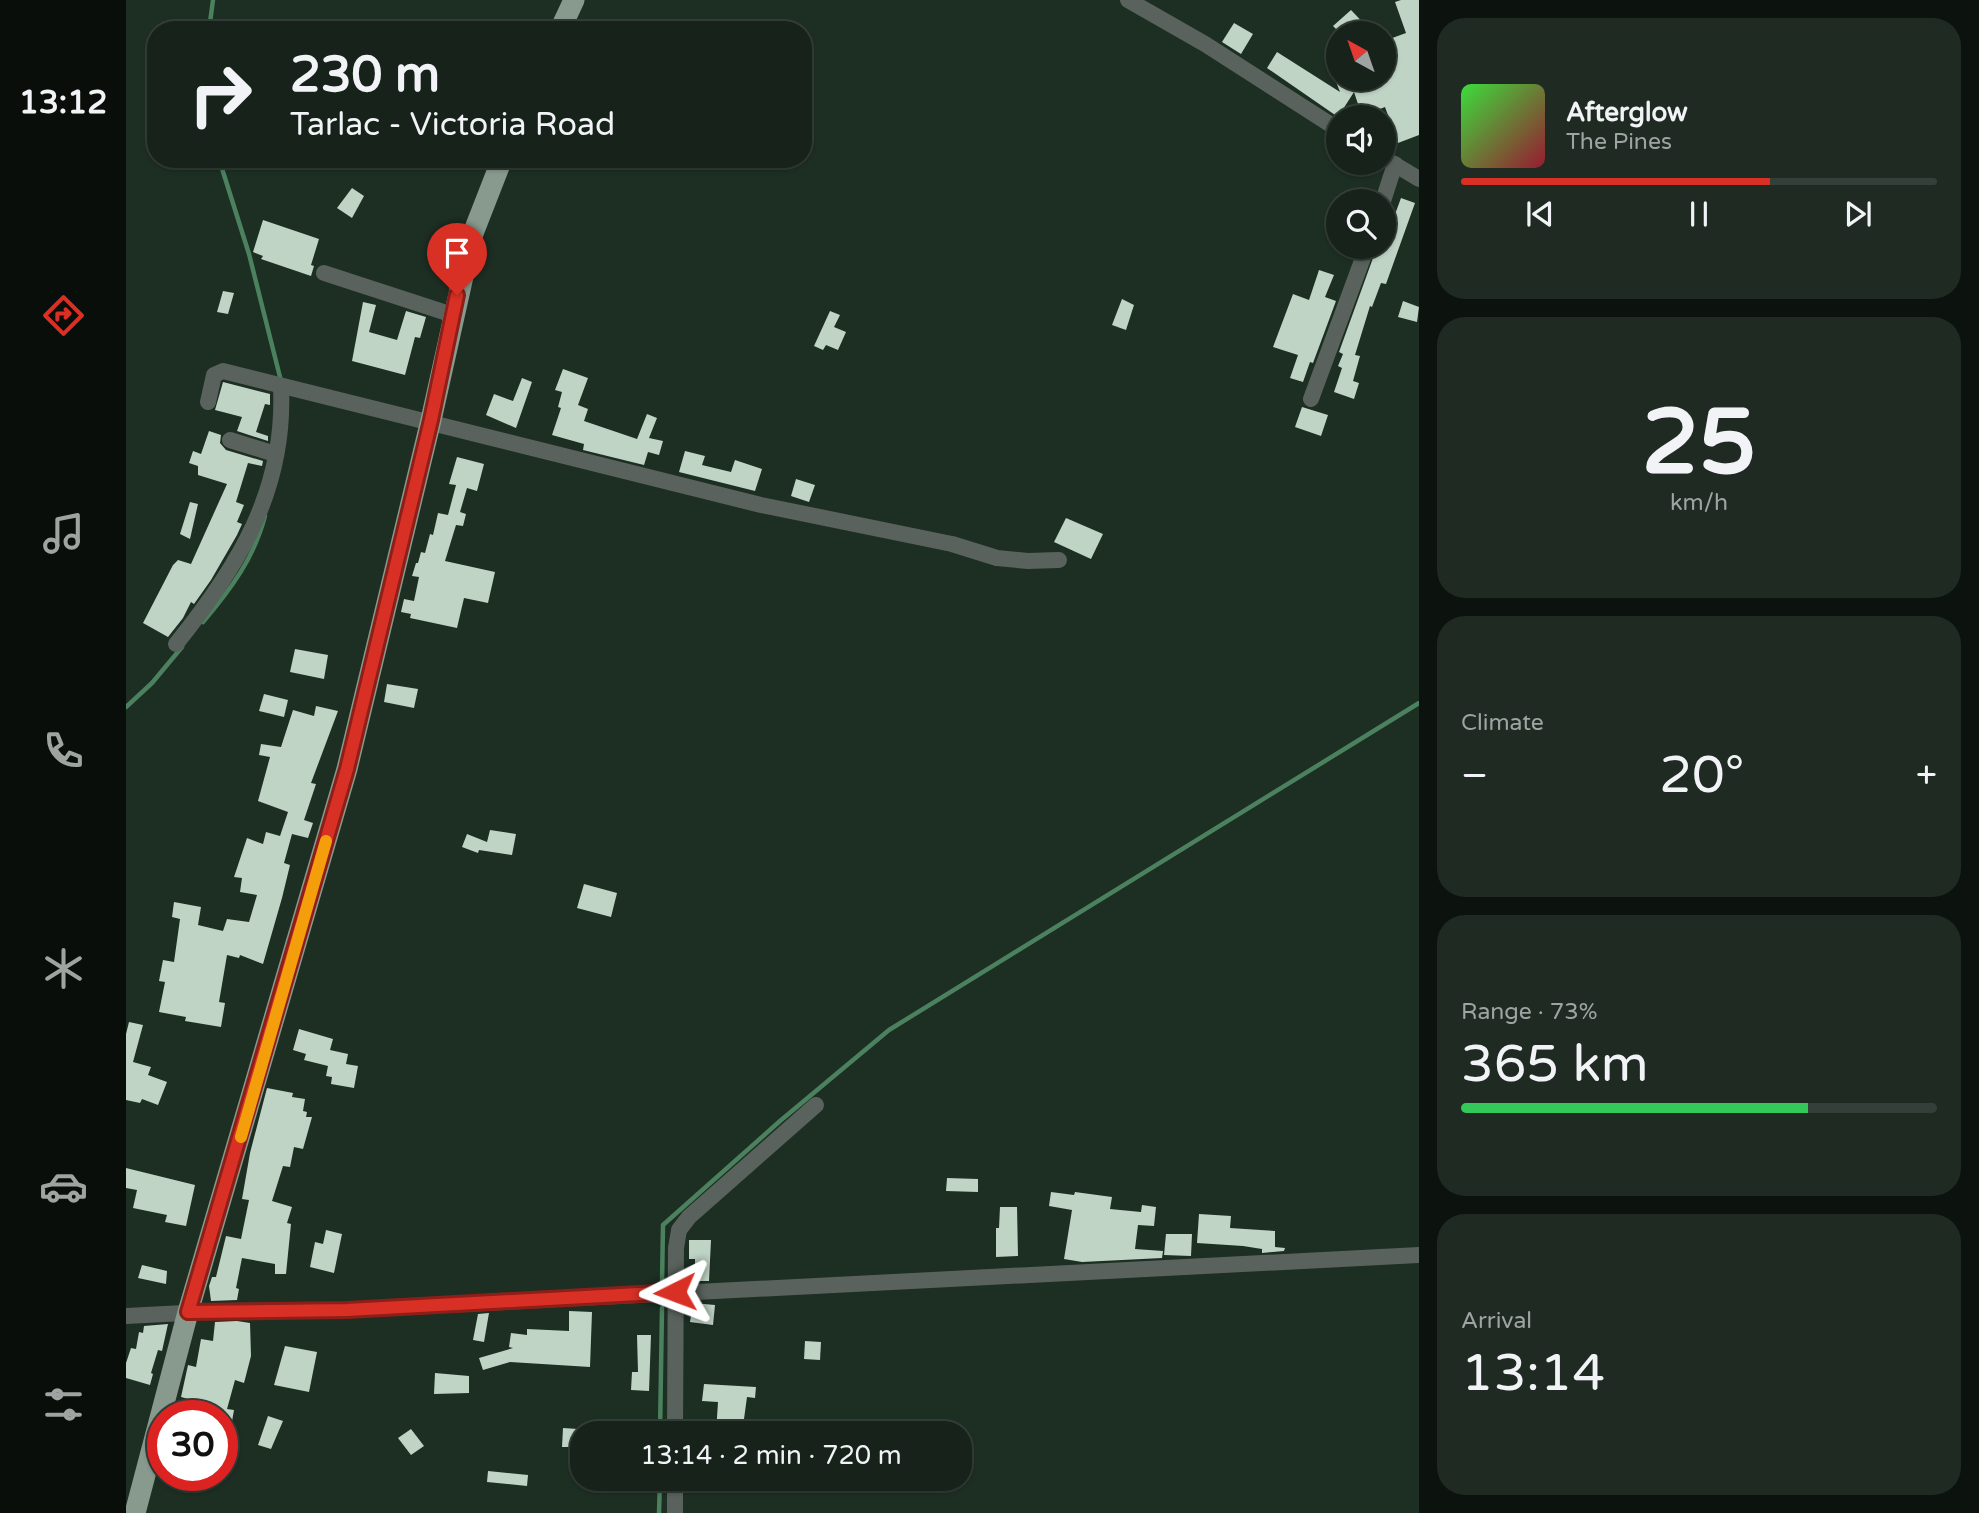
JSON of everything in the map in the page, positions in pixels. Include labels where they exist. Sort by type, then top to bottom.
[{"type":"main road","points":[[564,21],[573,0]]},
{"type":"main road","points":[[135,1513],[188,1312],[347,769],[472,236],[498,168]]},
{"type":"street","points":[[1128,0],[1205,44],[1326,122]]},
{"type":"street","points":[[1396,165],[1419,179]]},
{"type":"street","points":[[1311,399],[1363,259]]},
{"type":"street","points":[[324,273],[453,315]]},
{"type":"street","points":[[208,402],[211,384],[218,372],[223,371],[281,387],[431,420],[761,505],[952,544],[997,558],[1059,560]]},
{"type":"street","points":[[176,644],[209,603],[251,536],[266,499],[282,412],[281,387]]},
{"type":"street","points":[[230,440],[275,454]]},
{"type":"street","points":[[675,1421],[675,1292],[677,1238],[682,1225],[816,1105]]},
{"type":"street","points":[[126,1316],[188,1312],[347,1310],[1419,1255]]},
{"type":"street","points":[[675,1491],[675,1513]]},
{"type":"building","points":[[1419,0],[1419,135],[1398,143],[1396,105],[1358,105],[1354,92],[1346,105],[1326,105],[1326,109],[1267,68],[1277,52],[1326,83],[1326,91],[1396,91],[1396,37],[1406,33],[1395,2]]},
{"type":"building","points":[[1351,10],[1362,21],[1339,21]]},
{"type":"building","points":[[1234,23],[1253,34],[1241,54],[1222,42]]},
{"type":"building","points":[[352,188],[364,196],[352,218],[337,208]]},
{"type":"building","points":[[1401,198],[1415,203],[1396,256],[1396,212]]},
{"type":"building","points":[[263,220],[319,239],[311,265],[314,266],[311,276],[261,259],[263,256],[253,252]]},
{"type":"building","points":[[1373,259],[1395,259],[1386,284],[1381,283],[1372,307],[1370,306],[1355,355],[1360,356],[1353,381],[1359,383],[1354,399],[1334,392],[1342,368],[1338,366],[1343,354],[1339,352]]},
{"type":"building","points":[[1319,270],[1334,275],[1325,297],[1336,301],[1303,382],[1290,378],[1298,355],[1273,347],[1293,294],[1309,300]]},
{"type":"building","points":[[223,291],[234,293],[228,314],[217,312]]},
{"type":"building","points":[[1122,299],[1134,305],[1126,330],[1112,325]]},
{"type":"building","points":[[1403,301],[1419,307],[1417,322],[1398,317]]},
{"type":"building","points":[[363,302],[376,305],[369,332],[397,340],[406,311],[426,317],[420,338],[415,337],[405,375],[352,361]]},
{"type":"building","points":[[830,311],[840,315],[834,327],[846,332],[838,350],[826,345],[823,350],[814,346]]},
{"type":"building","points":[[563,369],[588,378],[578,405],[588,409],[584,421],[637,439],[647,414],[657,418],[649,438],[663,441],[659,455],[648,452],[644,465],[583,450],[584,444],[552,435],[561,408],[558,407],[562,392],[555,390]]},
{"type":"building","points":[[522,378],[532,382],[516,428],[486,415],[494,394],[513,401]]},
{"type":"building","points":[[223,382],[270,394],[270,405],[265,404],[256,432],[268,436],[268,441],[237,431],[242,417],[215,410]]},
{"type":"building","points":[[1302,407],[1328,415],[1321,436],[1295,427]]},
{"type":"building","points":[[209,431],[221,435],[220,443],[226,450],[263,461],[262,466],[248,463],[236,502],[244,505],[237,522],[242,524],[237,535],[211,580],[194,604],[191,602],[183,618],[168,637],[143,623],[173,565],[178,560],[191,564],[227,484],[198,475],[198,466],[189,463],[193,451],[201,454]]},
{"type":"building","points":[[685,451],[705,456],[702,465],[731,472],[735,460],[762,469],[755,491],[679,472]]},
{"type":"building","points":[[457,457],[484,464],[477,491],[467,488],[460,512],[466,514],[463,526],[456,525],[445,561],[495,572],[488,603],[464,598],[457,628],[410,618],[411,614],[401,612],[404,599],[414,601],[419,577],[412,576],[421,552],[425,553],[430,534],[433,535],[438,513],[448,515],[456,485],[449,484]]},
{"type":"building","points":[[796,479],[815,485],[809,502],[791,496]]},
{"type":"building","points":[[190,502],[198,504],[190,539],[180,534]]},
{"type":"building","points":[[1066,518],[1103,534],[1091,559],[1054,542]]},
{"type":"building","points":[[295,649],[328,655],[324,679],[290,672]]},
{"type":"building","points":[[387,684],[418,689],[414,708],[384,702]]},
{"type":"building","points":[[264,694],[288,700],[284,717],[259,711]]},
{"type":"building","points":[[316,706],[338,711],[311,783],[316,784],[304,820],[313,823],[308,838],[292,834],[284,863],[290,865],[263,964],[240,955],[239,958],[227,955],[219,1002],[225,1003],[221,1027],[185,1021],[186,1017],[159,1012],[165,982],[159,981],[163,960],[174,962],[180,919],[172,917],[174,902],[201,907],[198,925],[223,931],[227,919],[249,922],[257,895],[240,892],[242,878],[234,877],[247,838],[263,844],[266,832],[280,836],[288,812],[258,801],[270,757],[259,755],[261,744],[281,747],[293,710],[314,716]]},
{"type":"building","points":[[490,830],[516,834],[512,855],[479,850],[478,853],[462,847],[467,834],[487,842]]},
{"type":"building","points":[[584,884],[617,893],[611,917],[577,908]]},
{"type":"building","points":[[129,1022],[143,1025],[133,1062],[151,1067],[148,1075],[167,1082],[158,1105],[142,1099],[140,1103],[126,1100],[126,1034]]},
{"type":"building","points":[[299,1029],[333,1039],[330,1050],[348,1054],[346,1064],[358,1066],[354,1088],[331,1084],[332,1077],[326,1076],[328,1066],[304,1060],[306,1054],[293,1050]]},
{"type":"building","points":[[267,1088],[293,1093],[292,1097],[305,1099],[303,1111],[307,1112],[306,1117],[312,1117],[303,1149],[294,1147],[290,1167],[283,1166],[272,1201],[292,1207],[287,1223],[291,1224],[286,1274],[275,1274],[275,1264],[242,1258],[236,1288],[239,1289],[237,1300],[211,1301],[209,1286],[212,1277],[216,1277],[226,1236],[241,1239],[249,1200],[242,1199],[250,1153]]},
{"type":"building","points":[[126,1168],[195,1185],[186,1226],[165,1222],[167,1215],[133,1208],[137,1190],[126,1188]]},
{"type":"building","points":[[947,1178],[978,1179],[978,1192],[946,1191]]},
{"type":"building","points":[[1051,1192],[1112,1197],[1110,1209],[1141,1212],[1142,1205],[1156,1207],[1154,1226],[1138,1225],[1135,1249],[1163,1251],[1162,1258],[1082,1262],[1064,1259],[1072,1210],[1049,1206]]},
{"type":"building","points":[[1000,1207],[1017,1207],[1018,1256],[996,1257],[996,1228],[999,1228]]},
{"type":"building","points":[[1199,1214],[1231,1216],[1230,1228],[1275,1231],[1275,1247],[1285,1248],[1284,1251],[1262,1253],[1262,1249],[1243,1246],[1197,1243]]},
{"type":"building","points":[[326,1230],[342,1234],[334,1273],[310,1267],[315,1242],[323,1244]]},
{"type":"building","points":[[1166,1234],[1192,1234],[1191,1256],[1164,1255]]},
{"type":"building","points":[[689,1240],[711,1240],[709,1281],[698,1281],[698,1278],[695,1278],[695,1259],[689,1259]]},
{"type":"building","points":[[142,1265],[167,1271],[166,1284],[138,1278]]},
{"type":"building","points":[[693,1303],[715,1305],[713,1325],[690,1322]]},
{"type":"building","points":[[569,1311],[592,1312],[590,1367],[510,1362],[483,1370],[479,1358],[513,1348],[509,1347],[511,1333],[527,1335],[527,1329],[569,1331]]},
{"type":"building","points":[[489,1313],[484,1342],[473,1340],[478,1314]]},
{"type":"building","points":[[215,1322],[250,1323],[251,1356],[244,1383],[235,1380],[229,1400],[192,1400],[181,1397],[188,1365],[196,1367],[201,1339],[213,1341]]},
{"type":"building","points":[[168,1324],[162,1351],[158,1350],[151,1373],[150,1385],[126,1378],[126,1363],[131,1348],[136,1349],[139,1332],[143,1333],[144,1326]]},
{"type":"building","points":[[637,1335],[651,1335],[649,1391],[631,1390],[632,1372],[638,1372]]},
{"type":"building","points":[[805,1341],[821,1342],[820,1360],[804,1359]]},
{"type":"building","points":[[285,1346],[317,1352],[309,1392],[274,1385]]},
{"type":"building","points":[[435,1373],[469,1376],[469,1393],[434,1394]]},
{"type":"building","points":[[704,1384],[756,1387],[755,1398],[747,1397],[744,1419],[753,1421],[717,1421],[718,1402],[702,1401]]},
{"type":"building","points":[[268,1416],[283,1421],[271,1449],[258,1445]]},
{"type":"building","points":[[563,1428],[570,1428],[570,1447],[562,1447]]},
{"type":"building","points":[[411,1429],[424,1446],[411,1455],[398,1438]]},
{"type":"building","points":[[488,1471],[528,1475],[527,1486],[487,1482]]},
{"type":"waterway","points":[[210,21],[213,0]]},
{"type":"waterway","points":[[222,168],[249,254],[281,381]]},
{"type":"waterway","points":[[203,622],[240,572],[255,546],[265,516]]},
{"type":"waterway","points":[[126,707],[152,683],[182,647]]},
{"type":"waterway","points":[[662,1285],[663,1225],[780,1121],[889,1030],[1419,703]]},
{"type":"waterway","points":[[660,1421],[662,1308]]},
{"type":"waterway","points":[[659,1513],[660,1491]]},
{"type":"slow traffic","points":[[241,1137],[326,841]]},
{"type":"route","points":[[457,295],[431,420],[347,769],[188,1312],[347,1310],[675,1292]]}]
